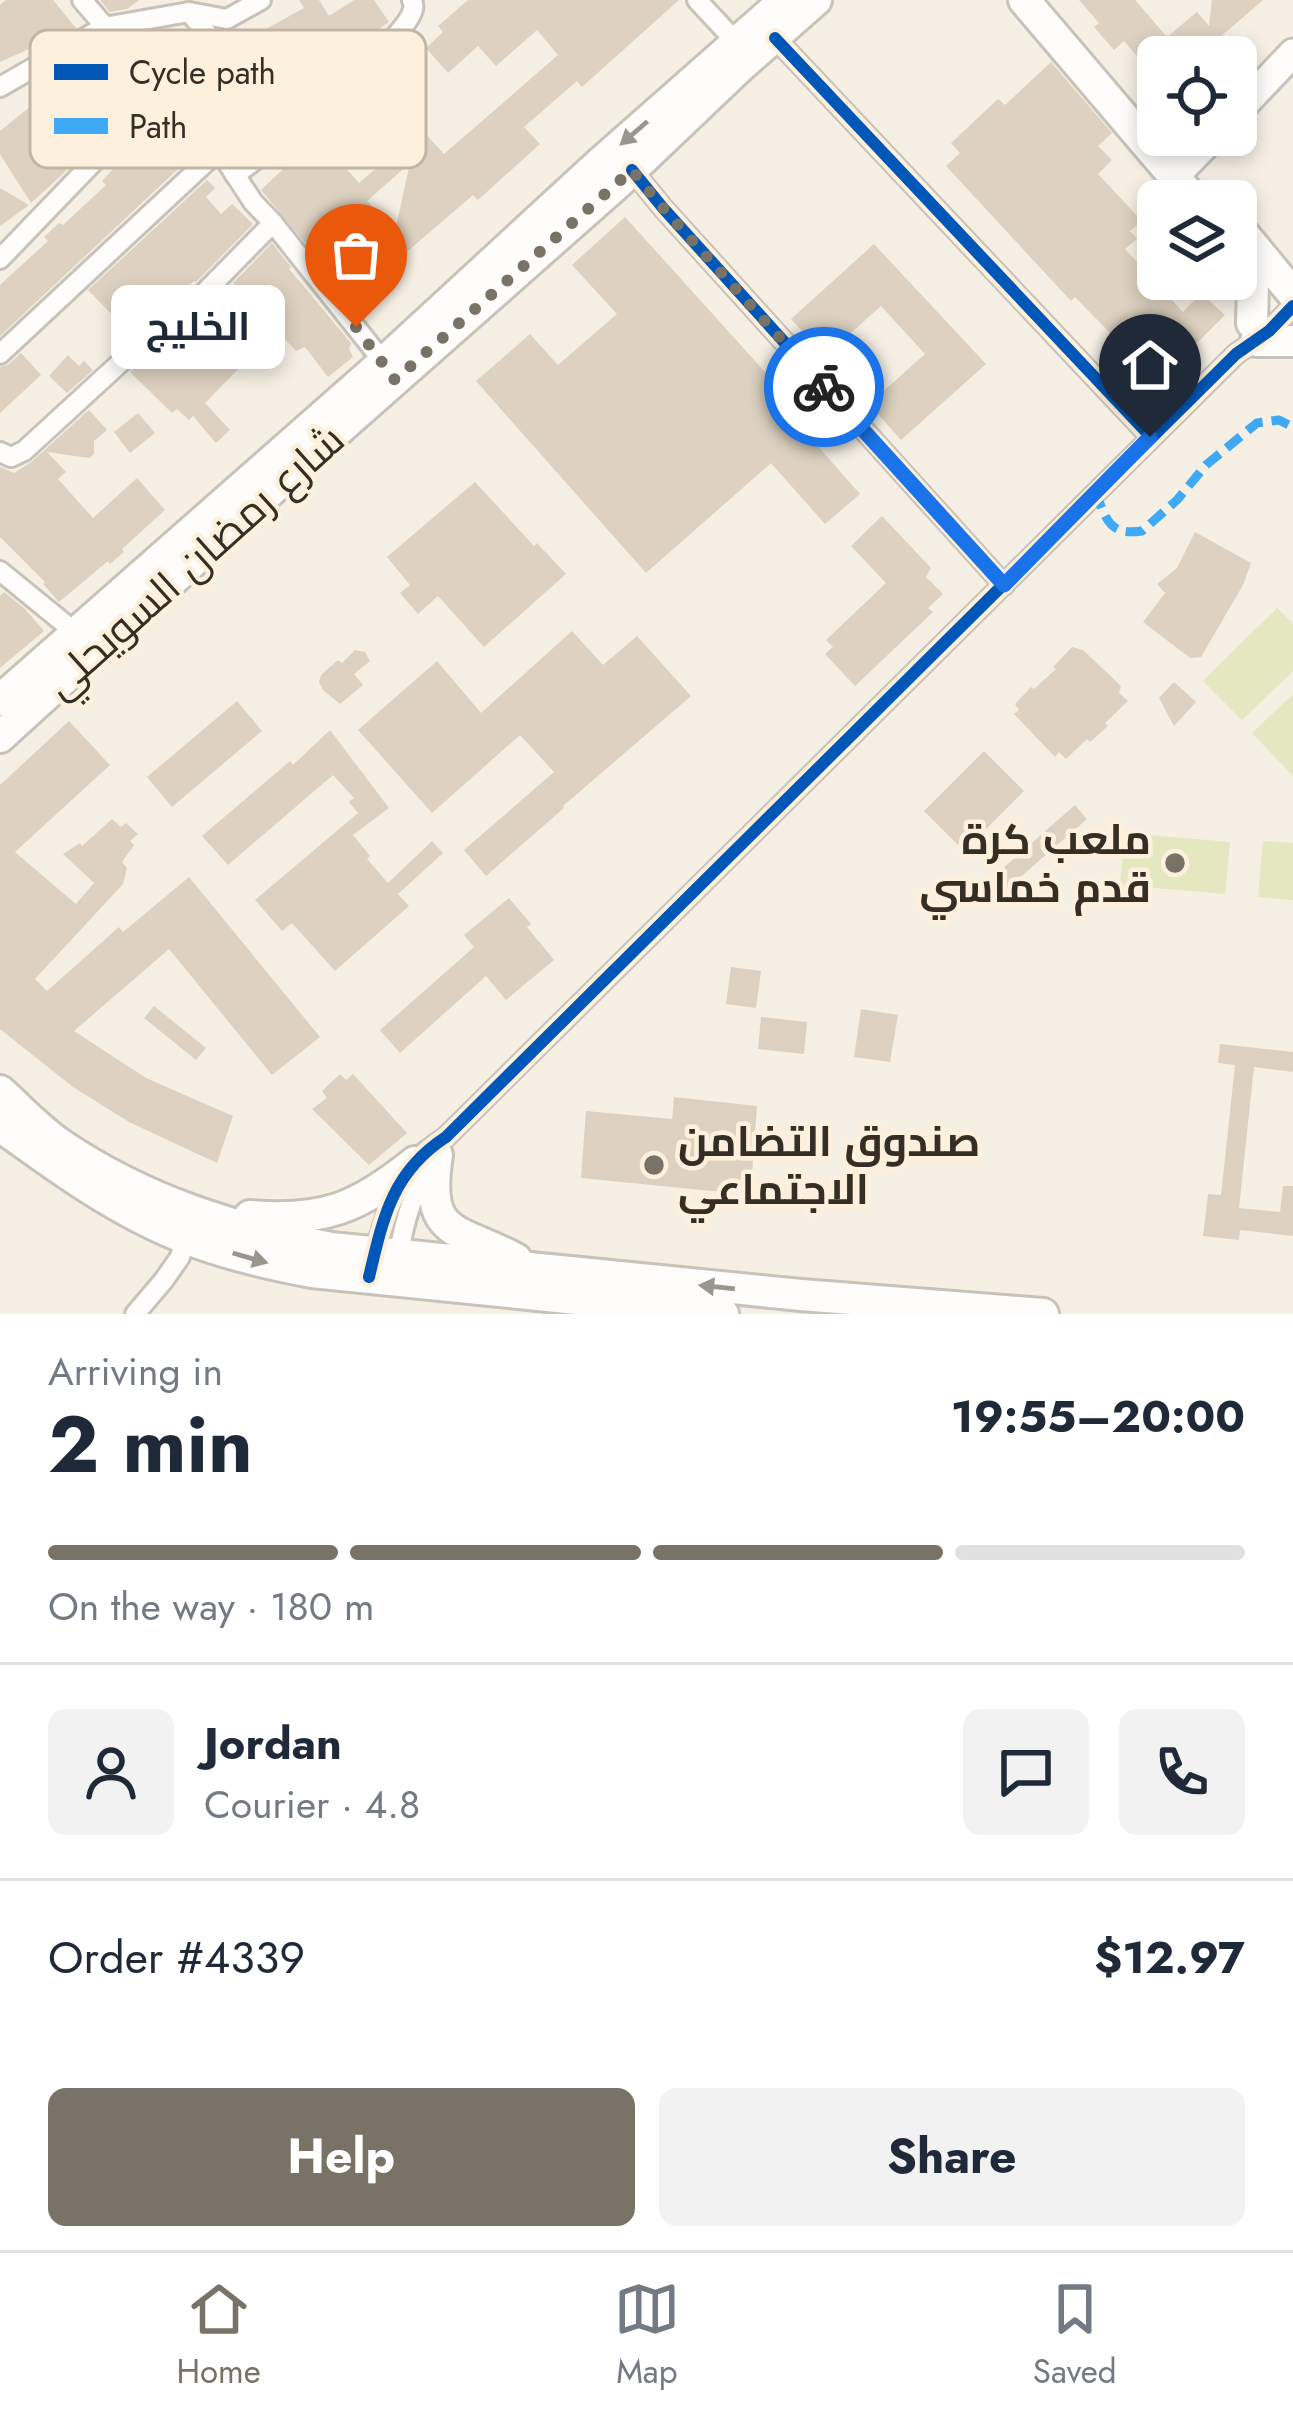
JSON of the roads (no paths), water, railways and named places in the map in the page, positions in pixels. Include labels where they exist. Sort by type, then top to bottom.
[{"type":"main road","name":"شارع رمضان السويحلي","points":[[0,737],[390,371],[600,163],[785,0]]},
{"type":"main road","name":"شارع رمضان السويحلي","points":[[0,700],[632,170],[816,0]]},
{"type":"main road","points":[[1024,0],[1186,180]]},
{"type":"main road","points":[[1044,0],[1137,105]]},
{"type":"main road","points":[[1257,259],[1288,308]]},
{"type":"main road","points":[[1257,277],[1288,308]]},
{"type":"main road","points":[[1248,339],[1251,300]]},
{"type":"main road","points":[[1248,339],[1288,308]]},
{"type":"main road","points":[[0,1090],[59,1143],[192,1225],[322,1215],[368,1196],[433,1151]]},
{"type":"main road","points":[[0,1126],[111,1201],[192,1225],[331,1248],[385,1265],[723,1314]]},
{"type":"main road","points":[[433,1151],[432,1186],[444,1221],[577,1295],[801,1295],[1043,1314]]},
{"type":"main road","points":[[385,1265],[532,1267]]},
{"type":"street","points":[[82,0],[107,30]]},
{"type":"street","points":[[218,0],[227,19]]},
{"type":"street","points":[[99,30],[189,12],[227,19],[261,0]]},
{"type":"street","points":[[399,30],[411,15],[412,0]]},
{"type":"street","points":[[697,0],[737,43]]},
{"type":"street","points":[[189,12],[204,30]]},
{"type":"street","points":[[775,38],[1150,437]]},
{"type":"street","points":[[1257,91],[1293,52]]},
{"type":"street","points":[[0,86],[30,69]]},
{"type":"street","points":[[0,259],[88,168]]},
{"type":"street","points":[[0,354],[200,168]]},
{"type":"street","points":[[231,168],[390,371]]},
{"type":"street","points":[[235,175],[245,168]]},
{"type":"street","points":[[632,170],[1004,585]]},
{"type":"street","points":[[0,452],[11,457],[24,452],[157,329],[204,293],[273,223]]},
{"type":"street","points":[[385,1265],[433,1151],[1248,339],[1288,308]]},
{"type":"street","points":[[0,571],[76,633]]},
{"type":"street","points":[[135,1314],[180,1257],[192,1225]]},
{"type":"place","name":"الخليج","points":[[356,327]]},
{"type":"place","name":"ملعب كرة قدم خماسي","points":[[1175,863]]},
{"type":"place","name":"صندوق التضامن الاجتماعي","points":[[654,1165]]}]
